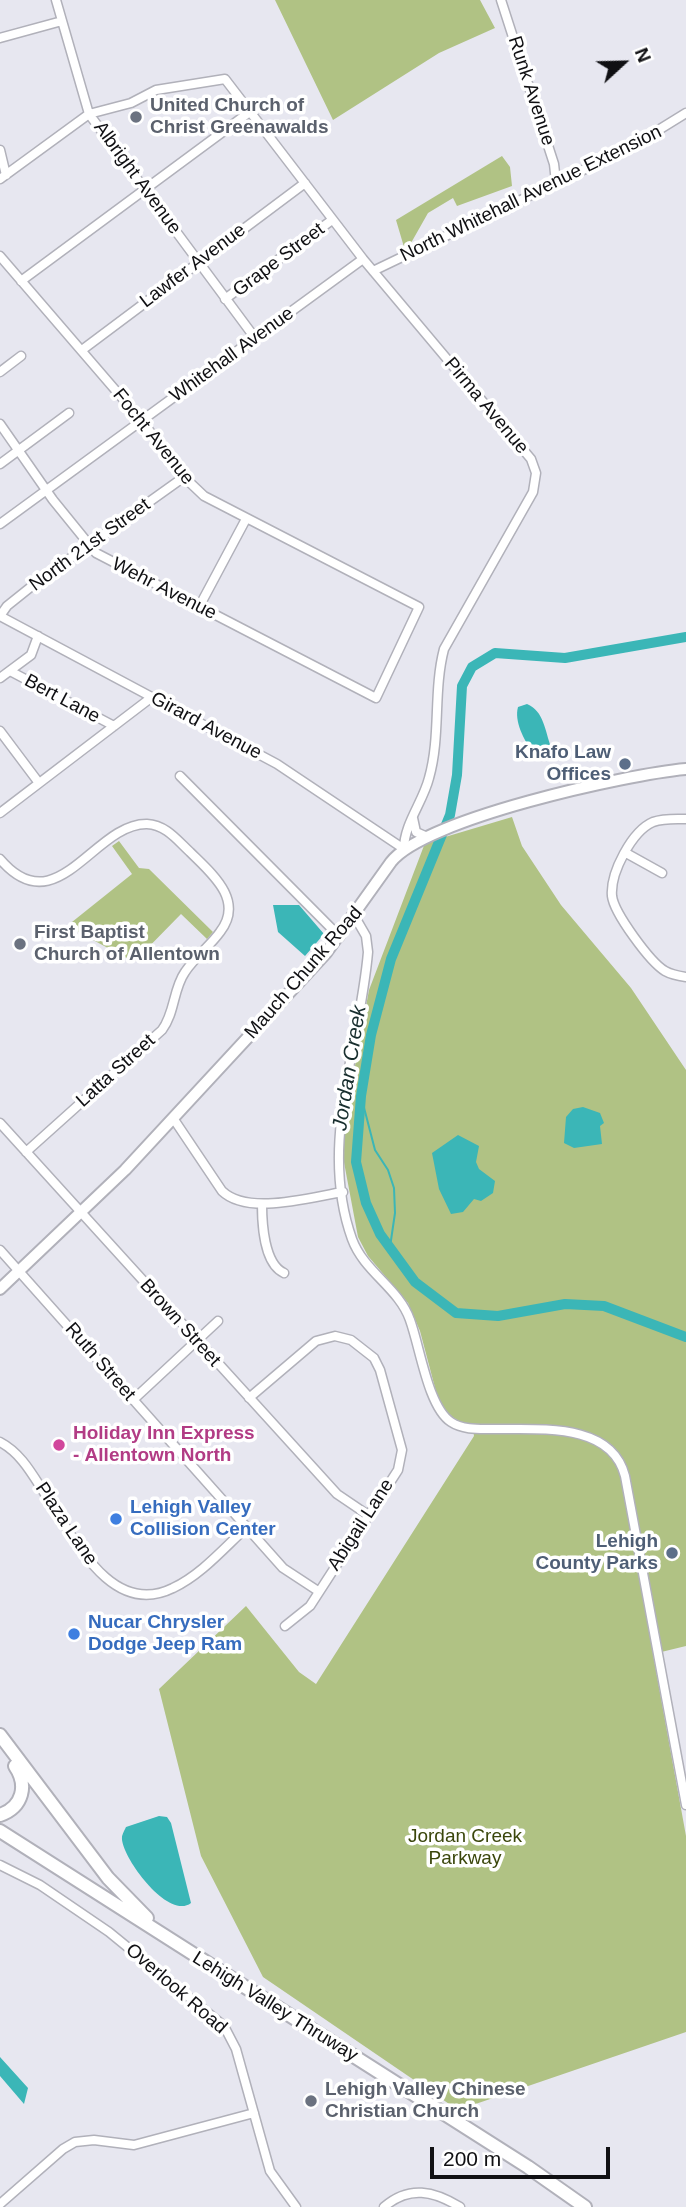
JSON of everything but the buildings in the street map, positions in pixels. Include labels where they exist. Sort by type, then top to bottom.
[{"type":"highway","points":[[0,1735],[108,1878],[171,1940]]},
{"type":"highway","points":[[0,1746],[18,1770],[23,1784],[16,1805],[0,1815]]},
{"type":"highway","name":"Lehigh Valley Thruway","points":[[0,1831],[585,2207]]},
{"type":"highway","name":"Lehigh Valley Thruway","points":[[0,1841],[571,2207]]},
{"type":"main road","name":"Mauch Chunk Road","points":[[0,1289],[81,1214],[340,937],[391,862],[404,849],[425,836],[589,786],[686,769]]},
{"type":"street","name":"Albright Avenue","points":[[56,0],[89,114],[255,338]]},
{"type":"street","name":"Runk Avenue","points":[[501,0],[554,164],[556,182]]},
{"type":"street","points":[[0,38],[62,21]]},
{"type":"street","name":"Pirma Avenue","points":[[89,114],[131,103],[156,90],[177,89],[215,79],[228,80],[363,259],[526,452],[536,473],[535,487],[527,506],[444,649],[439,675],[433,762],[414,818],[404,835],[404,849]]},
{"type":"street","points":[[21,281],[251,111]]},
{"type":"street","name":"North Whitehall Avenue Extension","points":[[373,271],[640,142],[686,113]]},
{"type":"street","points":[[0,150],[3,177],[89,114]]},
{"type":"street","name":"Lawfer Avenue","points":[[82,350],[304,183]]},
{"type":"street","name":"Grape Street","points":[[225,299],[332,220]]},
{"type":"street","name":"Focht Avenue","points":[[0,256],[142,421],[184,477],[204,496],[419,607],[376,698]]},
{"type":"street","name":"Whitehall Avenue","points":[[0,524],[363,259]]},
{"type":"street","points":[[0,372],[21,356]]},
{"type":"street","points":[[0,464],[69,413]]},
{"type":"street","name":"Wehr Avenue","points":[[0,424],[88,547],[376,698]]},
{"type":"street","name":"North 21st Street","points":[[0,616],[7,606],[184,477]]},
{"type":"street","points":[[200,607],[246,519]]},
{"type":"street","name":"Girard Avenue","points":[[0,616],[289,771],[404,849]]},
{"type":"street","points":[[0,678],[31,654],[38,636]]},
{"type":"street","name":"Bert Lane","points":[[10,671],[114,726]]},
{"type":"street","points":[[0,813],[152,697]]},
{"type":"street","points":[[0,732],[39,783]]},
{"type":"street","points":[[180,776],[340,937]]},
{"type":"street","points":[[414,818],[416,832],[425,836]]},
{"type":"street","points":[[686,819],[662,820],[646,826],[635,836],[615,874],[612,891],[618,913],[657,965],[668,973],[686,977]]},
{"type":"street","name":"Latta Street","points":[[0,859],[20,876],[46,881],[71,870],[124,831],[141,825],[153,825],[168,831],[219,881],[229,903],[228,918],[221,931],[184,973],[170,1018],[162,1030],[26,1152]]},
{"type":"street","points":[[626,853],[662,873]]},
{"type":"street","points":[[355,916],[366,936],[368,952],[338,1136],[343,1192],[357,1251],[405,1309],[436,1402],[447,1419],[471,1428],[587,1436],[611,1448],[619,1458],[625,1476],[686,1805]]},
{"type":"street","points":[[173,1118],[228,1196],[240,1203],[262,1204],[343,1192]]},
{"type":"street","name":"Brown Street","points":[[0,1123],[337,1494],[368,1516]]},
{"type":"street","points":[[262,1204],[273,1264],[284,1273]]},
{"type":"street","name":"Ruth Street","points":[[0,1250],[283,1568],[318,1591]]},
{"type":"street","points":[[133,1400],[218,1321]]},
{"type":"street","name":"Abigail Lane","points":[[249,1398],[316,1341],[334,1336],[365,1348],[380,1370],[402,1450],[398,1470],[310,1606],[285,1626]]},
{"type":"street","name":"Plaza Lane","points":[[0,1442],[23,1461],[106,1579],[123,1590],[142,1594],[166,1591],[180,1584],[247,1527]]},
{"type":"street","name":"Overlook Road","points":[[0,1866],[40,1885],[93,1920],[219,2021],[234,2043],[270,2171],[296,2207]]},
{"type":"street","points":[[0,2204],[62,2149],[75,2142],[94,2140],[134,2145],[254,2113]]},
{"type":"street","points":[[384,2207],[401,2195],[412,2192],[433,2193],[460,2207]]},
{"type":"green space","points":[[275,0],[480,0],[495,28],[439,53],[333,120]]},
{"type":"green space","points":[[502,156],[510,167],[512,186],[457,206],[453,198],[428,213],[411,243],[404,247],[396,220]]},
{"type":"green space","name":"Jordan Creek Parkway","points":[[512,817],[522,846],[561,905],[631,988],[686,1070],[686,1646],[653,1654],[686,1836],[686,2032],[458,2110],[263,1977],[201,1856],[159,1689],[246,1606],[299,1672],[316,1684],[474,1436],[472,1423],[462,1423],[449,1415],[438,1399],[420,1331],[408,1303],[368,1256],[358,1237],[343,1157],[345,1120],[369,990],[425,843]]},
{"type":"green space","points":[[119,841],[139,868],[149,869],[213,932],[207,939],[181,914],[134,962],[67,926],[132,874],[112,846]]},
{"type":"water","points":[[527,704],[537,711],[543,722],[551,747],[548,750],[532,751],[523,736],[517,712],[518,707]]},
{"type":"water","points":[[273,905],[299,905],[324,934],[305,956],[278,932]]},
{"type":"water","points":[[583,1107],[600,1113],[604,1123],[600,1126],[602,1144],[574,1148],[564,1143],[566,1117],[573,1109]]},
{"type":"water","points":[[458,1135],[479,1146],[476,1162],[479,1169],[495,1181],[493,1193],[481,1201],[474,1199],[463,1212],[451,1214],[439,1189],[432,1153]]},
{"type":"water","points":[[159,1816],[167,1817],[171,1823],[191,1903],[181,1906],[170,1903],[159,1895],[137,1871],[123,1846],[122,1837],[126,1827]]},
{"type":"water","points":[[0,2057],[28,2088],[24,2104],[0,2076]]},
{"type":"waterway","name":"Jordan Creek","points":[[686,637],[565,658],[495,653],[472,667],[462,686],[457,775],[450,815],[391,959],[371,1035],[361,1096],[356,1162],[366,1203],[380,1234],[415,1282],[456,1313],[498,1316],[565,1304],[604,1306],[686,1337]]},
{"type":"waterway","points":[[361,1096],[375,1150],[388,1170],[394,1188],[395,1213],[390,1247]]},
{"type":"place","name":"United Church of Christ Greenawalds","points":[[136,117]]},
{"type":"place","name":"Knafo Law Offices","points":[[625,764]]},
{"type":"place","name":"First Baptist Church of Allentown","points":[[20,944]]},
{"type":"place","name":"Holiday Inn Express - Allentown North","points":[[59,1445]]},
{"type":"place","name":"Lehigh Valley Collision Center","points":[[116,1519]]},
{"type":"place","name":"Lehigh County Parks","points":[[672,1553]]},
{"type":"place","name":"Nucar Chrysler Dodge Jeep Ram","points":[[74,1634]]},
{"type":"place","name":"Lehigh Valley Chinese Christian Church","points":[[311,2101]]}]
